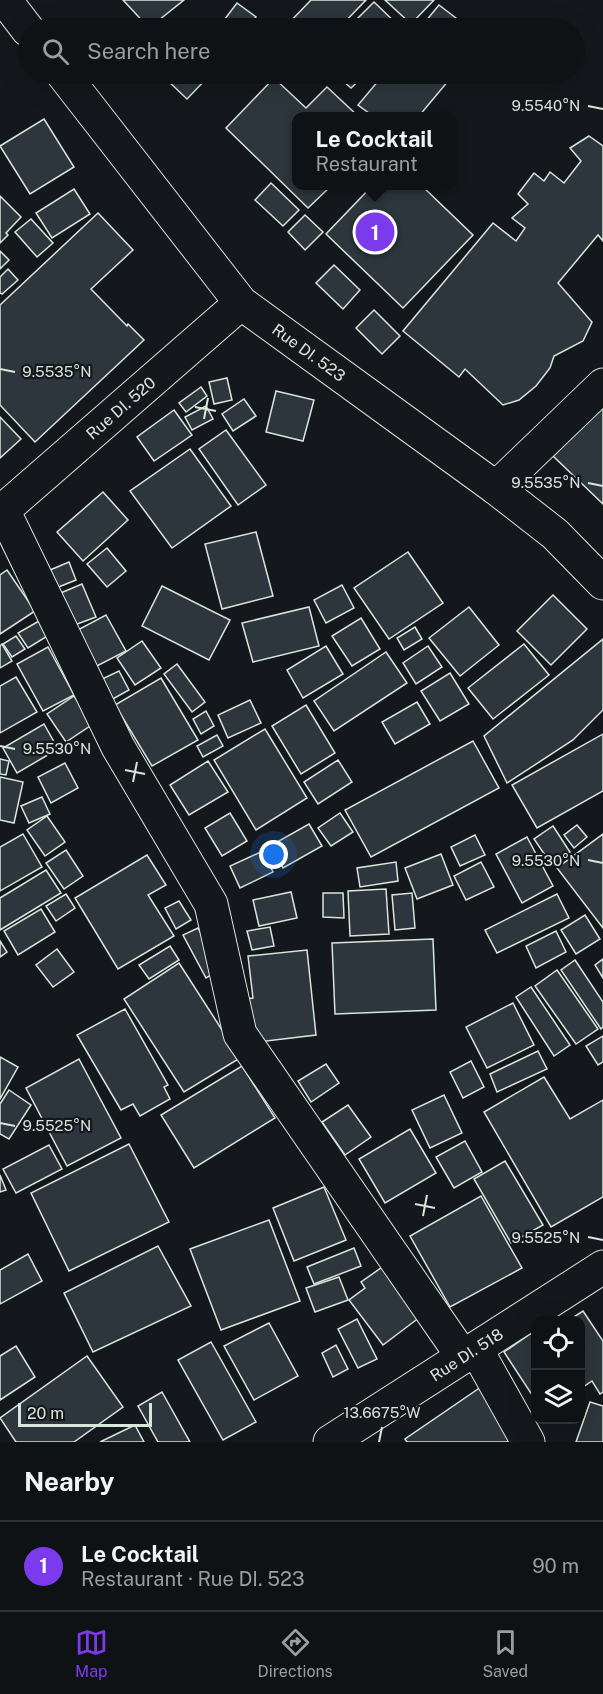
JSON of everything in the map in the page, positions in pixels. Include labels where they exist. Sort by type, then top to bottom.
[{"type":"street","points":[[5,0],[19,18]]},
{"type":"street","name":"Rue DI. 523","points":[[71,84],[241,303],[496,488],[555,534],[603,583]]},
{"type":"street","name":"Rue DI. 520","points":[[2,512],[241,303]]},
{"type":"street","points":[[496,488],[603,385]]},
{"type":"street","points":[[2,512],[118,747],[211,904],[240,1034],[469,1353],[528,1442]]},
{"type":"street","name":"Rue DI. 518","points":[[330,1442],[603,1267]]},
{"type":"building","points":[[123,0],[184,0],[162,18],[140,18]]},
{"type":"building","points":[[311,0],[366,0],[349,18],[294,18]]},
{"type":"building","points":[[385,0],[434,0],[417,18],[404,18]]},
{"type":"building","points":[[374,2],[391,18],[358,18]]},
{"type":"building","points":[[237,3],[256,17],[255,18],[226,18]]},
{"type":"building","points":[[439,5],[456,18],[428,18]]},
{"type":"building","points":[[171,84],[201,84],[187,99]]},
{"type":"building","points":[[268,84],[280,84],[306,108],[327,87],[354,112],[292,112],[292,190],[327,190],[308,208],[226,128]]},
{"type":"building","points":[[376,84],[446,84],[422,112],[368,112],[358,105]]},
{"type":"building","points":[[44,119],[74,167],[30,194],[0,146]]},
{"type":"building","points":[[589,136],[603,146],[603,241],[598,235],[558,283],[592,322],[583,341],[554,356],[550,368],[536,386],[519,400],[503,405],[465,369],[459,377],[403,331],[493,223],[516,241],[525,228],[512,218],[528,204],[518,194],[534,173],[544,181],[550,172],[564,183],[581,161],[570,148]]},
{"type":"building","points":[[271,183],[299,210],[283,226],[255,200]]},
{"type":"building","points":[[74,189],[90,214],[52,238],[36,213]]},
{"type":"building","points":[[368,190],[426,190],[473,235],[403,308],[326,234]]},
{"type":"building","points":[[0,196],[21,217],[0,243]]},
{"type":"building","points":[[98,213],[133,250],[91,289],[144,340],[35,442],[0,405],[0,305]]},
{"type":"building","points":[[305,215],[323,232],[305,250],[288,232]]},
{"type":"building","points":[[31,219],[53,243],[37,257],[15,232]]},
{"type":"building","points":[[0,251],[9,260],[0,269]]},
{"type":"building","points":[[334,265],[360,290],[343,309],[316,283]]},
{"type":"building","points":[[8,269],[18,280],[2,294],[0,293],[0,277]]},
{"type":"building","points":[[374,310],[400,336],[382,354],[356,328]]},
{"type":"building","points":[[227,378],[232,400],[214,404],[209,382]]},
{"type":"building","points":[[201,387],[207,396],[186,412],[179,403]]},
{"type":"building","points":[[276,391],[314,400],[303,441],[266,432]]},
{"type":"building","points":[[244,399],[256,416],[233,431],[222,414]]},
{"type":"building","points":[[603,405],[603,504],[553,456]]},
{"type":"building","points":[[206,406],[213,419],[192,430],[185,417]]},
{"type":"building","points":[[174,410],[192,435],[154,461],[137,437]]},
{"type":"building","points":[[0,417],[21,439],[0,458]]},
{"type":"building","points":[[226,430],[266,485],[238,505],[199,449]]},
{"type":"building","points":[[190,449],[231,506],[172,548],[130,491]]},
{"type":"building","points":[[103,492],[128,520],[83,561],[57,532]]},
{"type":"building","points":[[256,532],[273,596],[222,609],[205,544]]},
{"type":"building","points":[[107,548],[126,571],[107,587],[87,564]]},
{"type":"building","points":[[408,552],[443,603],[389,639],[354,588]]},
{"type":"building","points":[[69,562],[76,580],[51,590],[43,573]]},
{"type":"building","points":[[7,570],[35,611],[0,634],[0,575]]},
{"type":"building","points":[[82,584],[96,617],[69,627],[56,595]]},
{"type":"building","points":[[342,585],[354,608],[326,623],[314,600]]},
{"type":"building","points":[[162,586],[230,620],[209,660],[142,626]]},
{"type":"building","points":[[553,595],[587,629],[551,665],[517,631]]},
{"type":"building","points":[[309,607],[319,646],[253,662],[242,623]]},
{"type":"building","points":[[469,607],[499,645],[460,676],[429,638]]},
{"type":"building","points":[[106,615],[126,651],[91,669],[72,633]]},
{"type":"building","points":[[361,618],[380,649],[352,666],[332,636]]},
{"type":"building","points":[[39,621],[49,635],[28,648],[18,633]]},
{"type":"building","points":[[415,627],[422,639],[404,650],[397,638]]},
{"type":"building","points":[[16,636],[25,649],[12,657],[3,644]]},
{"type":"building","points":[[603,639],[603,710],[573,740],[507,783],[484,736]]},
{"type":"building","points":[[142,641],[161,668],[135,685],[117,658]]},
{"type":"building","points":[[2,644],[12,661],[0,668],[0,646]]},
{"type":"building","points":[[524,644],[549,675],[493,719],[468,688]]},
{"type":"building","points":[[326,646],[343,674],[303,698],[287,670]]},
{"type":"building","points":[[428,646],[442,667],[416,684],[403,663]]},
{"type":"building","points":[[48,647],[74,695],[43,711],[17,664]]},
{"type":"building","points":[[386,652],[407,683],[334,731],[314,701]]},
{"type":"building","points":[[177,664],[205,702],[192,712],[164,674]]},
{"type":"building","points":[[119,671],[129,690],[111,700],[100,680]]},
{"type":"building","points":[[450,673],[469,704],[440,721],[421,691]]},
{"type":"building","points":[[16,677],[37,712],[0,733],[0,686]]},
{"type":"building","points":[[161,678],[198,740],[152,766],[115,705]]},
{"type":"building","points":[[74,696],[93,724],[66,742],[47,714]]},
{"type":"building","points":[[250,700],[261,723],[228,738],[218,715]]},
{"type":"building","points":[[417,702],[430,724],[395,744],[382,722]]},
{"type":"building","points":[[306,705],[335,753],[301,774],[272,726]]},
{"type":"building","points":[[206,711],[214,726],[201,734],[193,719]]},
{"type":"building","points":[[44,724],[58,749],[17,773],[3,748]]},
{"type":"building","points":[[265,729],[307,798],[256,830],[214,760]]},
{"type":"building","points":[[603,734],[603,791],[537,828],[512,785]]},
{"type":"building","points":[[217,735],[223,746],[203,757],[197,746]]},
{"type":"building","points":[[473,741],[499,788],[371,857],[345,810]]},
{"type":"building","points":[[0,759],[9,761],[6,775],[0,774]]},
{"type":"building","points":[[338,760],[352,782],[318,804],[304,782]]},
{"type":"building","points":[[208,761],[228,792],[189,815],[170,785]]},
{"type":"building","points":[[65,763],[78,788],[51,803],[38,777]]},
{"type":"building","points":[[0,777],[23,782],[14,823],[0,820]]},
{"type":"building","points":[[42,797],[50,814],[29,823],[21,806]]},
{"type":"building","points":[[230,813],[247,841],[222,856],[205,828]]},
{"type":"building","points":[[340,813],[353,832],[331,846],[318,828]]},
{"type":"building","points":[[47,816],[65,842],[45,856],[27,830]]},
{"type":"building","points":[[309,824],[322,846],[283,868],[270,846]]},
{"type":"building","points":[[577,825],[587,837],[574,848],[564,835]]},
{"type":"building","points":[[553,826],[570,852],[551,864],[534,839]]},
{"type":"building","points":[[23,834],[42,867],[0,891],[0,847]]},
{"type":"building","points":[[603,834],[603,928],[557,868]]},
{"type":"building","points":[[475,835],[485,855],[460,866],[451,847]]},
{"type":"building","points":[[527,837],[553,886],[522,903],[496,854]]},
{"type":"building","points":[[66,850],[83,876],[64,889],[46,863]]},
{"type":"building","points":[[263,851],[273,872],[240,888],[230,866]]},
{"type":"building","points":[[441,854],[453,885],[417,899],[405,868]]},
{"type":"building","points":[[147,855],[166,885],[148,895],[174,936],[118,969],[75,898]]},
{"type":"building","points":[[396,862],[398,881],[360,887],[357,868]]},
{"type":"building","points":[[481,862],[494,887],[466,900],[454,876]]},
{"type":"building","points":[[46,870],[61,893],[0,930],[0,898]]},
{"type":"building","points":[[386,889],[389,934],[350,936],[348,891]]},
{"type":"building","points":[[291,892],[297,918],[259,926],[253,900]]},
{"type":"building","points":[[323,893],[343,893],[344,918],[323,917]]},
{"type":"building","points":[[412,893],[415,928],[395,930],[392,895]]},
{"type":"building","points":[[66,894],[75,908],[56,921],[46,906]]},
{"type":"building","points":[[557,894],[569,918],[497,953],[485,930]]},
{"type":"building","points":[[179,901],[191,920],[176,929],[165,908]]},
{"type":"building","points":[[41,909],[55,932],[18,955],[4,931]]},
{"type":"building","points":[[585,915],[600,939],[576,954],[561,930]]},
{"type":"building","points":[[270,927],[274,946],[252,950],[247,931]]},
{"type":"building","points":[[198,928],[220,970],[206,978],[183,935]]},
{"type":"building","points":[[556,931],[566,952],[536,968],[526,946]]},
{"type":"building","points":[[433,939],[436,1010],[335,1014],[332,943]]},
{"type":"building","points":[[0,941],[7,952],[0,957]]},
{"type":"building","points":[[170,946],[179,960],[149,979],[139,965]]},
{"type":"building","points":[[57,949],[74,972],[53,987],[36,965]]},
{"type":"building","points":[[307,950],[316,1035],[258,1042],[245,999],[253,998],[248,956]]},
{"type":"building","points":[[603,959],[603,978],[595,965]]},
{"type":"building","points":[[575,960],[603,1002],[603,1027],[601,1029],[561,970]]},
{"type":"building","points":[[179,963],[240,1058],[184,1092],[124,999]]},
{"type":"building","points":[[557,970],[598,1029],[576,1044],[535,986]]},
{"type":"building","points":[[531,987],[570,1045],[554,1056],[516,997]]},
{"type":"building","points":[[513,1003],[534,1045],[487,1068],[466,1027]]},
{"type":"building","points":[[125,1009],[168,1085],[164,1087],[170,1099],[140,1116],[133,1104],[121,1110],[77,1035]]},
{"type":"building","points":[[603,1036],[603,1062],[598,1065],[586,1046]]},
{"type":"building","points":[[538,1051],[547,1069],[497,1092],[490,1074]]},
{"type":"building","points":[[0,1057],[18,1067],[0,1099]]},
{"type":"building","points":[[79,1059],[121,1138],[67,1166],[26,1088]]},
{"type":"building","points":[[471,1061],[484,1087],[463,1098],[450,1072]]},
{"type":"building","points":[[326,1064],[339,1083],[311,1102],[298,1081]]},
{"type":"building","points":[[242,1066],[275,1118],[194,1168],[161,1115]]},
{"type":"building","points":[[544,1077],[570,1119],[603,1100],[603,1197],[551,1227],[484,1112]]},
{"type":"building","points":[[9,1090],[31,1105],[9,1139],[0,1134],[0,1104]]},
{"type":"building","points":[[444,1095],[462,1133],[430,1148],[412,1110]]},
{"type":"building","points":[[348,1105],[371,1137],[345,1155],[322,1122]]},
{"type":"building","points":[[410,1129],[436,1173],[385,1203],[359,1159]]},
{"type":"building","points":[[465,1141],[482,1172],[454,1188],[436,1157]]},
{"type":"building","points":[[129,1144],[169,1222],[69,1271],[31,1193]]},
{"type":"building","points":[[49,1145],[62,1169],[16,1193],[3,1169]]},
{"type":"building","points":[[505,1161],[543,1225],[511,1243],[474,1179]]},
{"type":"building","points":[[0,1175],[6,1190],[0,1192]]},
{"type":"building","points":[[324,1187],[346,1240],[294,1261],[273,1208]]},
{"type":"building","points":[[481,1196],[522,1268],[450,1307],[410,1236]]},
{"type":"building","points":[[269,1220],[300,1301],[221,1330],[190,1249]]},
{"type":"building","points":[[158,1246],[191,1306],[93,1352],[64,1293]]},
{"type":"building","points":[[354,1248],[361,1266],[314,1284],[307,1267]]},
{"type":"building","points":[[28,1254],[42,1281],[0,1304],[0,1270]]},
{"type":"building","points":[[388,1263],[428,1311],[383,1345],[349,1300],[365,1288],[361,1282]]},
{"type":"building","points":[[339,1277],[348,1300],[315,1312],[306,1288]]},
{"type":"building","points":[[583,1311],[603,1341],[603,1392],[600,1394],[592,1381],[585,1386],[585,1316],[575,1316]]},
{"type":"building","points":[[357,1319],[377,1359],[358,1368],[338,1329]]},
{"type":"building","points":[[269,1323],[298,1376],[254,1400],[224,1346]]},
{"type":"building","points":[[531,1333],[531,1393],[504,1352]]},
{"type":"building","points":[[211,1342],[256,1422],[223,1440],[178,1360]]},
{"type":"building","points":[[336,1345],[348,1369],[333,1377],[322,1353]]},
{"type":"building","points":[[16,1346],[35,1377],[0,1400],[0,1356]]},
{"type":"building","points":[[87,1356],[123,1407],[74,1442],[16,1442],[0,1418]]},
{"type":"building","points":[[481,1387],[518,1442],[407,1442],[405,1439]]},
{"type":"building","points":[[162,1392],[190,1442],[158,1442],[138,1406]]},
{"type":"building","points":[[590,1402],[603,1406],[603,1442],[576,1442],[582,1424],[585,1424]]},
{"type":"building","points":[[135,1425],[144,1442],[100,1442]]},
{"type":"place","name":"Le Cocktail","points":[[375,232]]}]
